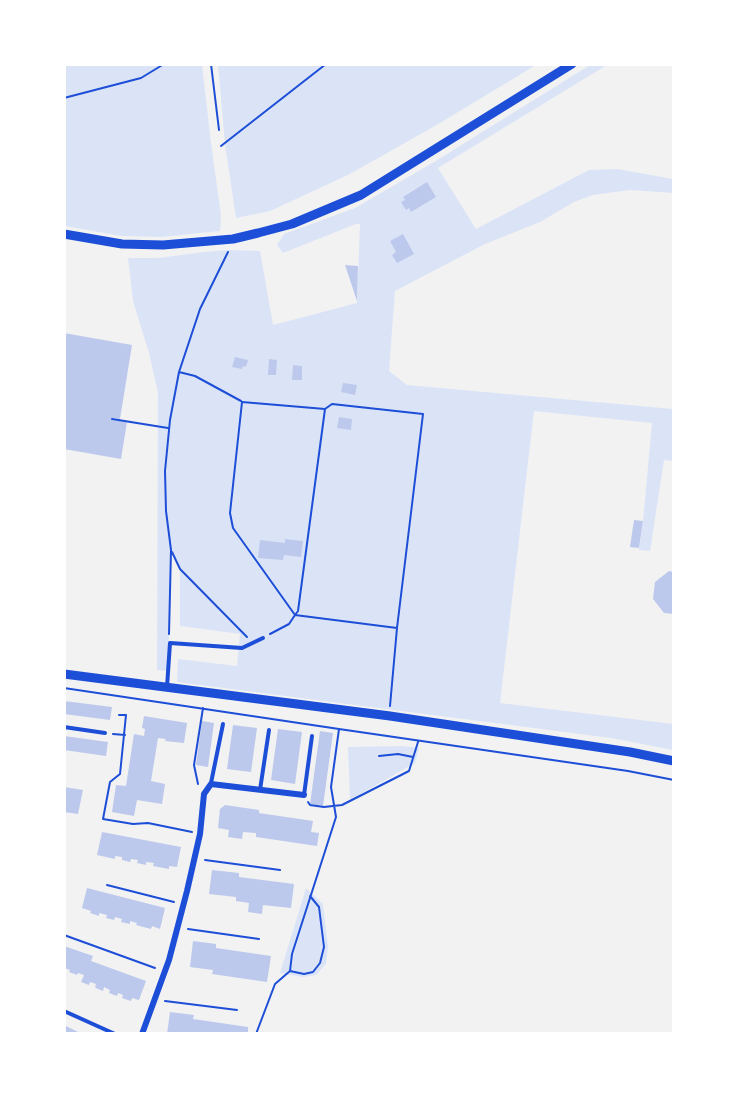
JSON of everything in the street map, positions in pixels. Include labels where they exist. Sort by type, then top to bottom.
[{"type":"street","points":[[64,234],[122,244],[164,245],[258,234],[292,224],[361,195],[572,64]]},
{"type":"street","points":[[64,674],[390,716],[630,752],[674,761]]},
{"type":"street","points":[[142,1034],[178,928],[200,834],[204,794],[211,784],[304,795]]},
{"type":"lane","points":[[167,688],[170,643],[242,648],[263,638]]},
{"type":"lane","points":[[211,784],[223,724]]},
{"type":"lane","points":[[64,727],[105,733]]},
{"type":"lane","points":[[260,790],[269,730]]},
{"type":"lane","points":[[304,795],[312,736]]},
{"type":"lane","points":[[64,1011],[115,1034]]},
{"type":"path","points":[[64,98],[141,78],[164,64]]},
{"type":"path","points":[[211,64],[219,130]]},
{"type":"path","points":[[221,146],[326,64]]},
{"type":"path","points":[[170,643],[168,632],[171,550],[166,511],[165,471],[169,428],[179,372],[200,309],[233,238]]},
{"type":"path","points":[[179,372],[195,376],[242,402],[325,409],[332,404],[423,414],[397,628],[390,716]]},
{"type":"path","points":[[242,402],[230,513],[233,528],[295,615],[397,628]]},
{"type":"path","points":[[263,638],[289,624],[298,610],[325,409]]},
{"type":"path","points":[[112,419],[169,428]]},
{"type":"path","points":[[171,550],[180,569],[254,643]]},
{"type":"path","points":[[64,688],[617,769],[674,780]]},
{"type":"path","points":[[203,708],[194,765],[196,781],[204,794]]},
{"type":"path","points":[[119,715],[126,716],[120,774],[110,782],[103,819],[133,824],[148,823],[200,834]]},
{"type":"path","points":[[256,1034],[275,984],[290,971],[292,954],[336,817],[332,787],[339,729]]},
{"type":"path","points":[[304,795],[310,805],[342,806],[409,771],[418,741]]},
{"type":"path","points":[[379,756],[398,754],[413,757]]},
{"type":"path","points":[[195,859],[280,870]]},
{"type":"path","points":[[107,885],[184,904]]},
{"type":"path","points":[[290,971],[304,974],[313,972],[320,963],[324,947],[319,907],[310,896]]},
{"type":"path","points":[[178,928],[260,939]]},
{"type":"path","points":[[64,935],[165,971]]},
{"type":"path","points":[[154,1000],[237,1010]]},
{"type":"shaded area","points":[[64,65],[202,65],[221,215],[220,231],[162,237],[121,236],[65,226]]},
{"type":"shaded area","points":[[218,65],[536,65],[348,175],[270,211],[236,218],[225,144]]},
{"type":"shaded area","points":[[590,65],[607,65],[438,168],[476,229],[589,170],[617,169],[673,179],[673,193],[630,190],[593,195],[574,202],[540,222],[485,244],[395,291],[389,371],[407,385],[673,409],[673,461],[664,460],[650,551],[639,550],[652,423],[534,411],[500,703],[673,724],[673,750],[611,738],[177,682],[178,659],[237,666],[240,634],[180,626],[180,569],[171,551],[168,671],[157,670],[158,393],[149,353],[133,301],[128,258],[158,258],[229,250],[260,251],[273,325],[357,303],[360,224],[283,253],[277,245],[284,234],[355,208]]},
{"type":"shaded area","points":[[348,747],[419,748],[415,763],[350,800]]},
{"type":"shaded area","points":[[306,888],[323,904],[328,946],[326,964],[316,975],[303,977],[280,973]]},
{"type":"building","points":[[427,182],[436,197],[411,212],[409,208],[406,210],[401,202],[405,200],[403,197]]},
{"type":"building","points":[[403,234],[414,254],[397,263],[392,255],[396,252],[390,241]]},
{"type":"building","points":[[345,265],[358,266],[357,301]]},
{"type":"building","points":[[64,333],[132,345],[120,419],[112,418],[112,420],[127,422],[121,459],[64,449]]},
{"type":"building","points":[[235,357],[248,360],[246,367],[243,366],[242,369],[232,367]]},
{"type":"building","points":[[269,359],[277,360],[276,375],[268,375]]},
{"type":"building","points":[[293,365],[302,366],[302,380],[292,380]]},
{"type":"building","points":[[343,383],[357,385],[355,395],[341,392]]},
{"type":"building","points":[[339,417],[352,419],[351,430],[337,428]]},
{"type":"building","points":[[634,520],[643,521],[639,548],[630,547]]},
{"type":"building","points":[[285,539],[303,541],[301,557],[284,555],[283,560],[258,558],[260,540],[285,543]]},
{"type":"building","points":[[669,571],[674,572],[674,614],[664,613],[653,599],[655,582]]},
{"type":"building","points":[[64,701],[112,707],[110,720],[64,714]]},
{"type":"building","points":[[144,716],[187,723],[184,743],[158,738],[151,781],[165,784],[162,804],[137,800],[134,816],[112,812],[116,785],[126,786],[134,734],[144,736],[145,729],[142,728]]},
{"type":"building","points":[[202,721],[214,723],[208,767],[196,765]]},
{"type":"building","points":[[233,725],[257,728],[251,772],[227,769]]},
{"type":"building","points":[[278,729],[302,732],[295,784],[271,780]]},
{"type":"building","points":[[320,731],[333,733],[323,806],[310,804]]},
{"type":"building","points":[[64,736],[108,742],[106,756],[64,750]]},
{"type":"building","points":[[64,787],[83,790],[78,814],[64,812]]},
{"type":"building","points":[[225,805],[313,821],[311,832],[319,833],[317,846],[256,837],[256,833],[243,832],[242,839],[228,837],[229,830],[218,828],[220,809]]},
{"type":"building","points":[[102,832],[181,847],[177,867],[169,866],[169,869],[153,866],[154,863],[146,862],[146,865],[137,863],[138,860],[131,859],[130,862],[122,860],[122,857],[115,856],[115,859],[97,855]]},
{"type":"building","points":[[212,870],[239,873],[239,877],[294,884],[291,908],[263,905],[262,914],[248,912],[249,903],[236,901],[236,897],[209,894]]},
{"type":"building","points":[[87,888],[165,908],[160,929],[136,925],[137,923],[130,921],[130,924],[121,922],[122,919],[106,918],[107,915],[99,913],[99,916],[90,913],[91,911],[82,908]]},
{"type":"building","points":[[193,941],[216,944],[216,948],[271,956],[267,982],[212,974],[213,970],[190,967]]},
{"type":"building","points":[[64,946],[93,956],[91,961],[146,981],[139,1000],[132,998],[131,1001],[122,998],[123,995],[118,993],[117,996],[109,993],[110,990],[104,987],[103,991],[95,987],[96,984],[90,982],[89,985],[81,982],[84,975],[78,973],[77,975],[64,968]]},
{"type":"building","points":[[170,1012],[194,1015],[193,1019],[248,1027],[248,1034],[167,1034]]},
{"type":"building","points":[[64,1025],[82,1034],[64,1034]]}]
